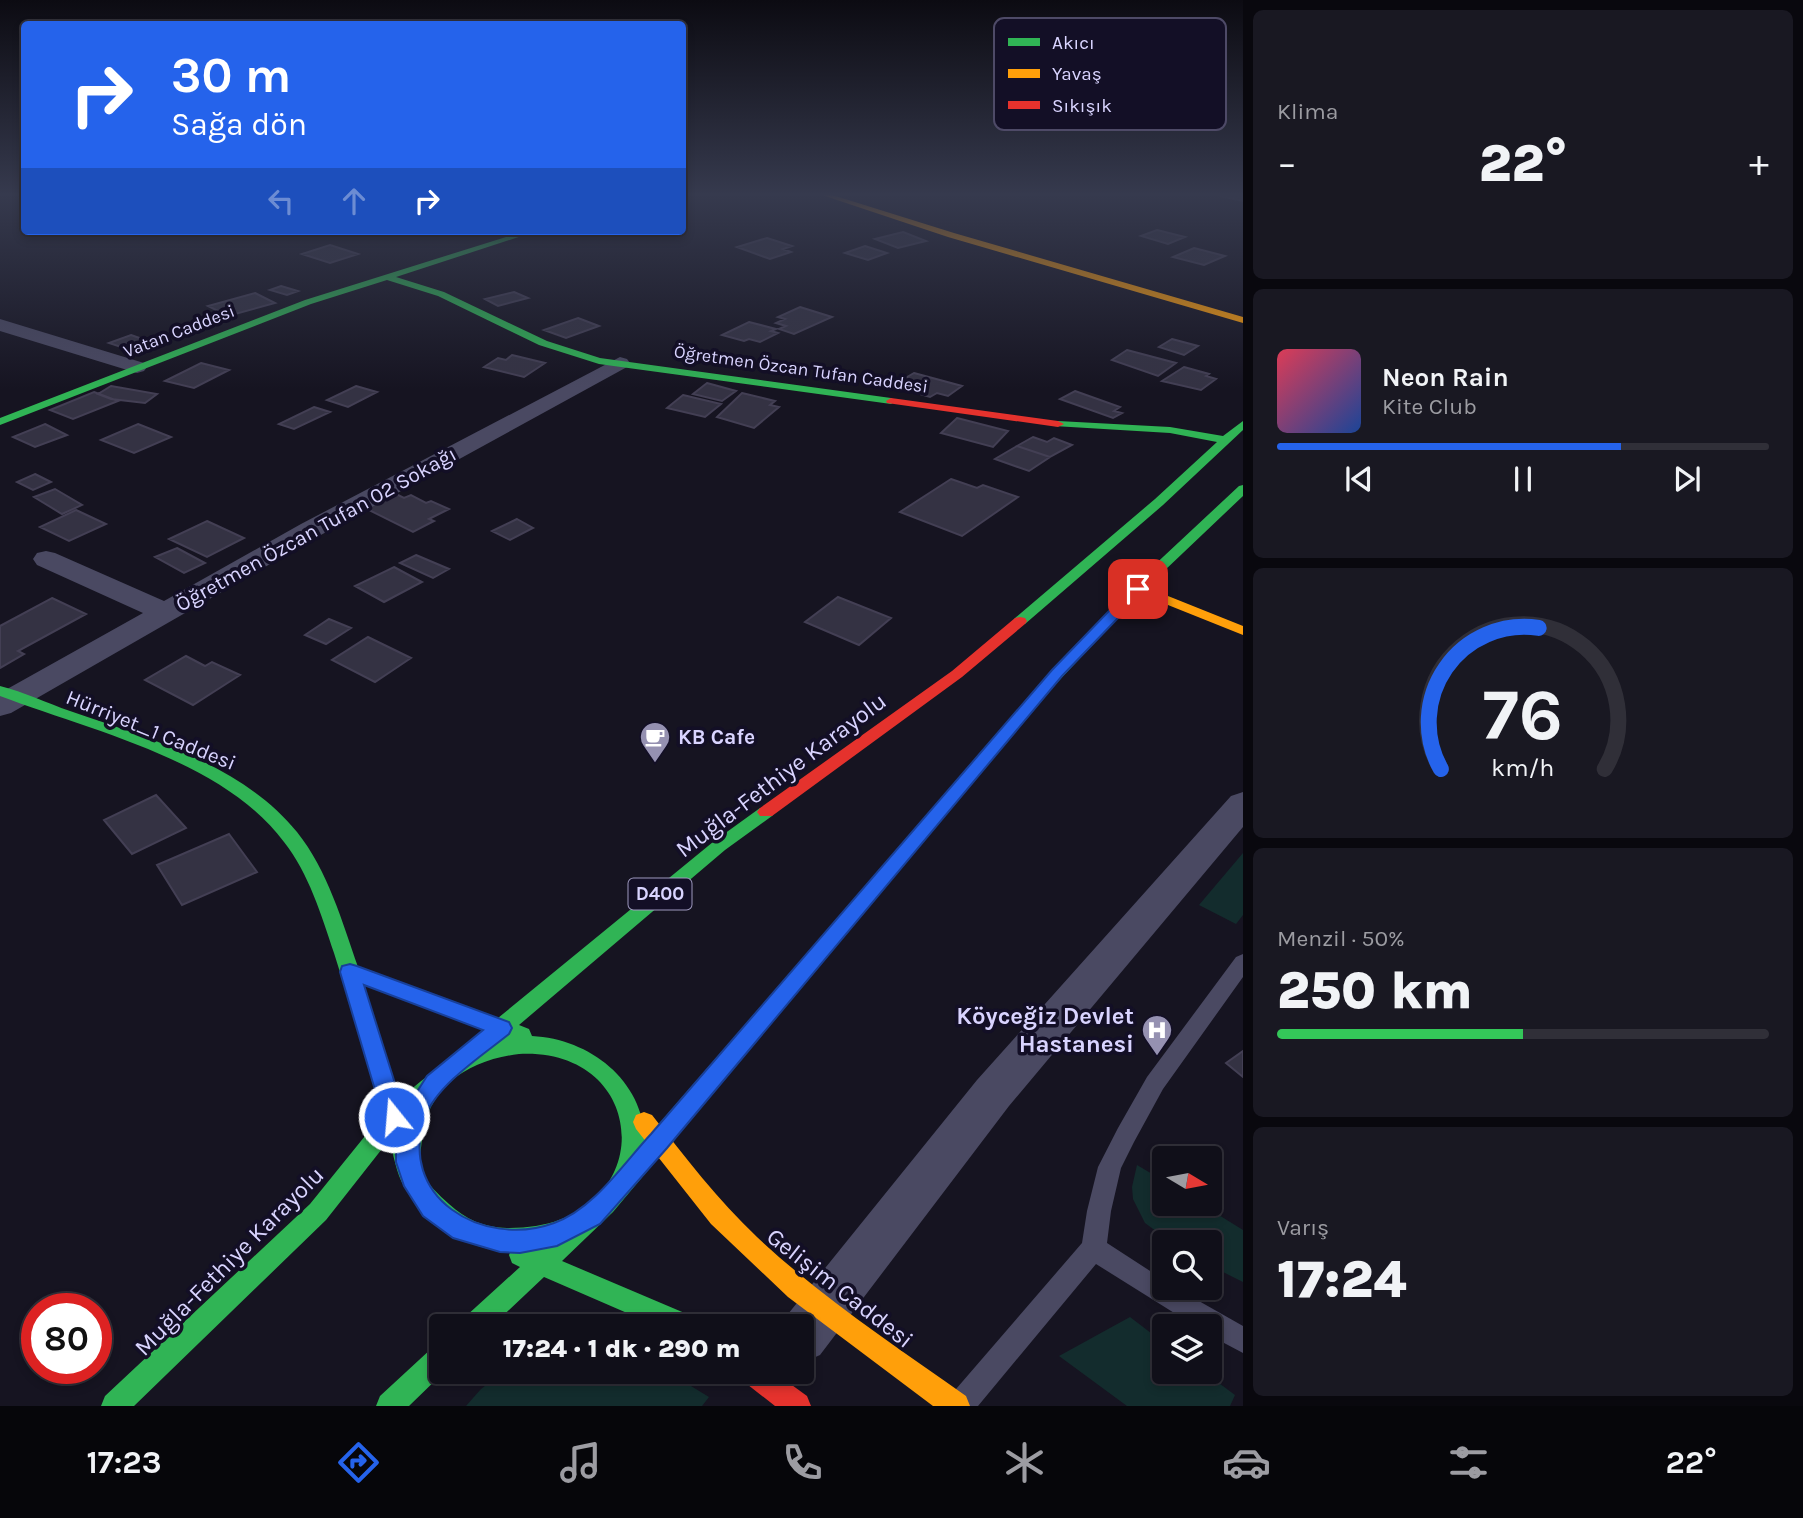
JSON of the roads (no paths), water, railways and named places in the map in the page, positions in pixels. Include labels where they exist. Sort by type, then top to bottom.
[{"type":"main road","name":"Vatan Caddesi","points":[[0,422],[308,302],[450,259]]},
{"type":"main road","points":[[1032,259],[1243,320]]},
{"type":"main road","name":"Öğretmen Özcan Tufan Caddesi","points":[[386,277],[441,294],[521,334],[561,350],[620,363],[1079,427],[1170,430],[1226,440]]},
{"type":"main road","name":"Muğla-Fethiye Karayolu","points":[[115,1406],[318,1212],[394,1117],[719,846],[957,674],[1067,584],[1243,424]]},
{"type":"main road","points":[[487,1314],[605,1204],[1057,673],[1138,589],[1243,489]]},
{"type":"main road","points":[[1138,589],[1243,631]]},
{"type":"main road","name":"Hürriyet_1 Caddesi","points":[[4,698],[177,759],[240,789],[270,812],[289,835],[309,868],[330,913],[408,1162]]},
{"type":"main road","points":[[350,972],[582,1056],[618,1086],[625,1099],[631,1114],[634,1144],[625,1176],[605,1204],[575,1227],[539,1239],[520,1241],[480,1238]]},
{"type":"main road","points":[[551,1046],[524,1044],[480,1053],[448,1071],[435,1083],[415,1112],[408,1145],[412,1178],[432,1209],[454,1226],[657,1314]]},
{"type":"main road","name":"Gelişim Caddesi","points":[[625,1099],[706,1200],[747,1244],[793,1286],[807,1314]]},
{"type":"main road","name":"Gelişim Caddesi","points":[[814,1324],[958,1406]]},
{"type":"main road","points":[[390,1406],[429,1369]]},
{"type":"street","points":[[0,325],[137,367]]},
{"type":"street","name":"Öğretmen Özcan Tufan 02 Sokağı","points":[[4,698],[620,363]]},
{"type":"street","points":[[46,559],[165,612]]},
{"type":"street","points":[[814,1320],[993,1093],[1243,804]]},
{"type":"lane","points":[[958,1406],[1094,1248],[1099,1211],[1110,1167],[1126,1135],[1155,1083],[1239,975]]},
{"type":"lane","points":[[1094,1248],[1166,1296],[1243,1340]]},
{"type":"place","name":"KB Cafe","points":[[655,764]]},
{"type":"place","name":"Köyceğiz Devlet Hastanesi","points":[[1157,1057]]}]
